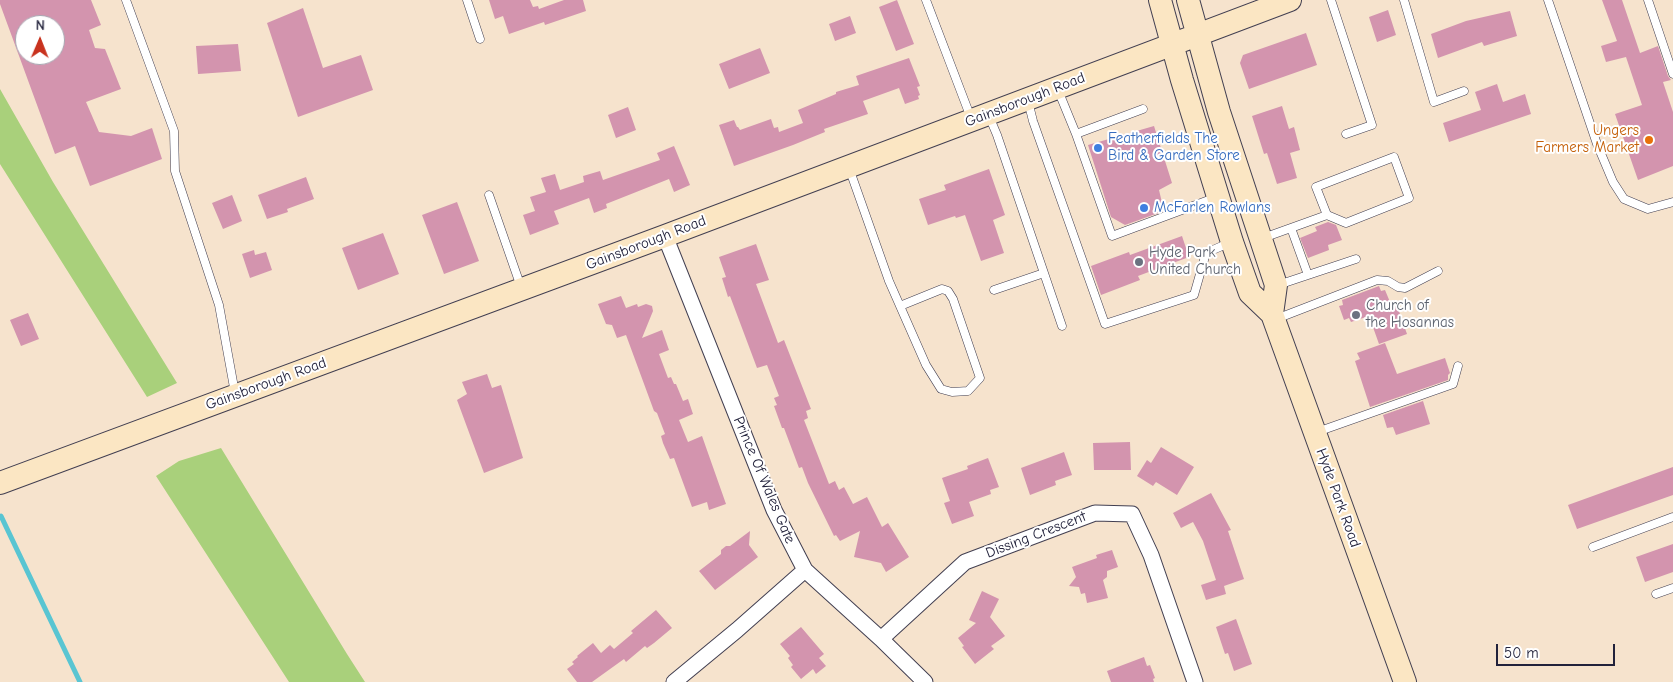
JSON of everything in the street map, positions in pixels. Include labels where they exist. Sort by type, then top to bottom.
[{"type":"main road","name":"Hyde Park Road","points":[[1160,0],[1218,197],[1250,293],[1273,317],[1405,682]]},
{"type":"main road","name":"Hyde Park Road","points":[[1188,0],[1219,112],[1276,285],[1273,317]]},
{"type":"main road","name":"Gainsborough Road","points":[[0,483],[1172,45],[1268,4],[1290,0]]},
{"type":"street","name":"Prince Of Wales Gate","points":[[665,236],[774,510],[805,570],[925,682]]},
{"type":"street","name":"Dissing Crescent","points":[[881,639],[965,562],[1095,513],[1132,514],[1151,554],[1195,682]]},
{"type":"street","points":[[674,682],[738,630],[805,570]]},
{"type":"lane","points":[[126,0],[174,131],[175,171],[219,305],[235,395]]},
{"type":"lane","points":[[466,0],[480,39]]},
{"type":"lane","points":[[936,0],[927,2],[980,117],[997,135],[1062,326]]},
{"type":"lane","points":[[1331,0],[1372,125],[1346,134]]},
{"type":"lane","points":[[1404,0],[1434,102],[1464,91]]},
{"type":"lane","points":[[1548,0],[1597,144],[1613,182],[1624,199],[1648,209],[1673,202]]},
{"type":"lane","points":[[1648,0],[1673,74]]},
{"type":"lane","points":[[1057,88],[1076,134],[1112,236],[1218,197]]},
{"type":"lane","points":[[1027,99],[1033,121],[1105,324],[1194,295],[1206,253],[1232,242]]},
{"type":"lane","points":[[1076,134],[1142,109]]},
{"type":"lane","points":[[1261,238],[1326,215],[1346,223],[1409,198],[1394,157],[1316,187],[1326,215]]},
{"type":"lane","points":[[848,167],[889,281],[900,306],[926,365],[941,389],[952,392],[968,391],[980,378],[953,299],[948,291],[942,289],[900,306]]},
{"type":"lane","points":[[489,195],[522,289]]},
{"type":"lane","points":[[1291,228],[1308,275]]},
{"type":"lane","points":[[1276,285],[1356,259]]},
{"type":"lane","points":[[1273,317],[1377,280],[1388,281],[1398,287],[1405,288],[1438,272]]},
{"type":"lane","points":[[994,290],[1044,273]]},
{"type":"lane","points":[[1315,433],[1453,384],[1458,366]]},
{"type":"lane","points":[[1594,547],[1673,517]]},
{"type":"lane","points":[[1656,594],[1673,588]]},
{"type":"green space","points":[[0,89],[53,182],[177,383],[147,397],[0,164]]},
{"type":"green space","points":[[221,448],[365,682],[289,682],[156,476],[179,461]]},
{"type":"building","points":[[0,0],[91,0],[101,25],[89,30],[95,48],[105,49],[121,89],[86,102],[99,132],[131,136],[152,128],[162,159],[90,186],[75,146],[55,154],[22,65],[65,65],[65,15],[15,15],[15,45]]},
{"type":"building","points":[[489,0],[530,0],[533,7],[538,6],[539,9],[564,0],[583,0],[586,11],[545,25],[544,22],[509,34],[503,16],[495,19]]},
{"type":"building","points":[[897,0],[914,44],[896,51],[879,7]]},
{"type":"building","points":[[1602,0],[1622,0],[1640,53],[1658,46],[1671,80],[1663,82],[1673,112],[1673,166],[1638,180],[1615,114],[1642,105],[1626,57],[1606,62],[1601,46],[1617,41]]},
{"type":"building","points":[[303,8],[323,68],[361,55],[373,90],[298,117],[267,23]]},
{"type":"building","points":[[1388,10],[1396,35],[1377,42],[1369,17]]},
{"type":"building","points":[[1510,11],[1517,36],[1484,46],[1482,42],[1438,58],[1431,34],[1466,21]]},
{"type":"building","points":[[850,16],[856,33],[835,41],[829,24]]},
{"type":"building","points":[[1306,33],[1317,65],[1249,89],[1240,63],[1243,55]]},
{"type":"building","points":[[238,44],[241,71],[198,74],[196,46]]},
{"type":"building","points":[[760,48],[770,73],[729,89],[719,64]]},
{"type":"building","points":[[909,58],[920,86],[917,87],[920,95],[918,96],[919,99],[905,104],[899,88],[863,101],[868,114],[824,129],[825,132],[734,166],[719,125],[734,120],[740,130],[771,119],[774,128],[778,127],[779,132],[803,123],[798,110],[836,94],[836,92],[859,85],[856,76]]},
{"type":"building","points":[[1497,84],[1503,102],[1525,94],[1531,114],[1449,142],[1443,123],[1481,110],[1475,92]]},
{"type":"building","points":[[1282,106],[1289,129],[1294,127],[1300,150],[1290,153],[1297,178],[1277,184],[1267,153],[1264,154],[1252,116]]},
{"type":"building","points":[[628,107],[636,130],[616,138],[608,115]]},
{"type":"building","points":[[1154,126],[1172,183],[1159,190],[1164,211],[1125,225],[1111,217],[1088,145]]},
{"type":"building","points":[[674,146],[690,185],[674,192],[669,179],[606,204],[607,208],[594,213],[589,198],[554,211],[559,224],[530,235],[523,215],[535,211],[530,197],[546,192],[541,178],[555,174],[560,190],[584,182],[583,176],[600,171],[603,180],[660,160],[657,153]]},
{"type":"building","points":[[989,169],[1005,215],[993,220],[1004,253],[981,261],[965,215],[956,218],[955,216],[928,225],[919,199],[946,190],[944,185]]},
{"type":"building","points":[[306,177],[314,199],[287,209],[288,212],[267,219],[258,195]]},
{"type":"building","points":[[232,195],[242,221],[223,229],[212,203]]},
{"type":"building","points":[[457,202],[479,261],[444,274],[422,215]]},
{"type":"building","points":[[1328,222],[1336,225],[1342,240],[1328,245],[1329,250],[1308,258],[1300,238],[1317,231],[1315,227]]},
{"type":"building","points":[[383,233],[399,274],[358,290],[342,248]]},
{"type":"building","name":"Hyde Park United Church","points":[[1182,236],[1189,257],[1138,276],[1140,280],[1101,295],[1091,266],[1129,252],[1130,255]]},
{"type":"building","points":[[756,244],[769,280],[756,284],[778,343],[784,340],[811,409],[806,411],[808,418],[804,420],[829,484],[835,481],[839,490],[844,487],[853,504],[867,497],[882,527],[888,523],[909,557],[886,572],[881,563],[854,557],[860,531],[840,541],[836,535],[834,536],[802,467],[799,468],[784,428],[782,428],[774,406],[777,405],[774,398],[779,396],[767,365],[757,368],[730,296],[728,297],[722,278],[726,277],[719,257]]},
{"type":"building","points":[[254,250],[255,255],[266,252],[272,270],[250,278],[242,254]]},
{"type":"building","name":"Church of the Hosannas","points":[[1379,286],[1381,291],[1385,290],[1390,302],[1395,300],[1407,334],[1379,344],[1369,316],[1351,322],[1349,318],[1344,320],[1339,306],[1343,305],[1342,300]]},
{"type":"building","points":[[621,296],[626,308],[637,304],[638,307],[646,304],[652,306],[653,311],[642,338],[662,330],[669,350],[659,354],[668,378],[671,377],[674,384],[676,384],[683,401],[688,399],[693,414],[679,420],[688,442],[702,436],[726,504],[709,510],[707,502],[692,507],[674,458],[670,459],[663,443],[661,436],[665,434],[657,413],[654,411],[626,335],[617,338],[612,325],[606,324],[598,304]]},
{"type":"building","points":[[28,313],[39,339],[21,346],[10,320]]},
{"type":"building","points":[[1385,343],[1397,374],[1445,358],[1450,373],[1448,380],[1370,407],[1355,361],[1360,359],[1357,353]]},
{"type":"building","points":[[487,374],[492,388],[501,385],[523,458],[484,473],[457,400],[467,394],[462,382]]},
{"type":"building","points":[[1423,401],[1430,424],[1396,435],[1393,427],[1387,428],[1383,415]]},
{"type":"building","points":[[1130,442],[1131,470],[1094,470],[1093,443]]},
{"type":"building","points":[[1161,447],[1194,467],[1177,495],[1156,482],[1153,486],[1137,476],[1147,460],[1151,463]]},
{"type":"building","points":[[1064,452],[1072,475],[1055,481],[1056,485],[1030,495],[1021,468]]},
{"type":"building","points":[[988,458],[999,487],[990,490],[991,494],[969,502],[974,516],[952,524],[944,503],[950,501],[942,478],[968,469],[967,466]]},
{"type":"building","points":[[1673,467],[1673,495],[1577,529],[1568,505]]},
{"type":"building","points":[[1211,493],[1231,530],[1228,531],[1244,579],[1224,586],[1226,594],[1206,600],[1201,585],[1216,580],[1203,541],[1193,522],[1181,528],[1173,513]]},
{"type":"building","points":[[750,531],[749,545],[758,557],[715,590],[699,571],[721,554],[721,550],[726,546],[730,546]]},
{"type":"building","points":[[1673,544],[1673,572],[1645,582],[1636,557]]},
{"type":"building","points":[[1112,550],[1118,567],[1107,571],[1107,577],[1103,580],[1108,598],[1087,603],[1085,593],[1081,594],[1079,587],[1069,586],[1076,577],[1072,567],[1097,558],[1096,555]]},
{"type":"building","points":[[982,591],[999,599],[990,617],[1005,636],[991,646],[994,649],[975,664],[962,647],[964,646],[958,638],[976,623],[969,620]]},
{"type":"building","points":[[656,610],[672,628],[647,648],[645,646],[626,662],[624,659],[592,682],[577,682],[567,669],[574,664],[572,662],[577,656],[593,643],[601,653],[610,645],[614,649],[633,633],[631,631]]},
{"type":"building","points":[[1236,619],[1252,664],[1234,671],[1228,653],[1225,654],[1216,627]]},
{"type":"building","points":[[801,627],[824,654],[819,658],[826,666],[816,674],[813,669],[801,679],[791,667],[793,665],[788,658],[790,656],[780,644]]},
{"type":"building","points":[[1144,657],[1147,666],[1150,665],[1155,678],[1153,679],[1154,682],[1111,682],[1107,671]]},
{"type":"waterway","points":[[1,516],[80,682]]},
{"type":"place","name":"Ungers Farmers Market","points":[[1649,140]]},
{"type":"place","name":"Featherfields The Bird & Garden Store","points":[[1098,148]]},
{"type":"place","name":"McFarlen Rowlans","points":[[1144,208]]},
{"type":"place","name":"Hyde Park United Church","points":[[1139,262]]},
{"type":"place","name":"Church of the Hosannas","points":[[1356,315]]}]
